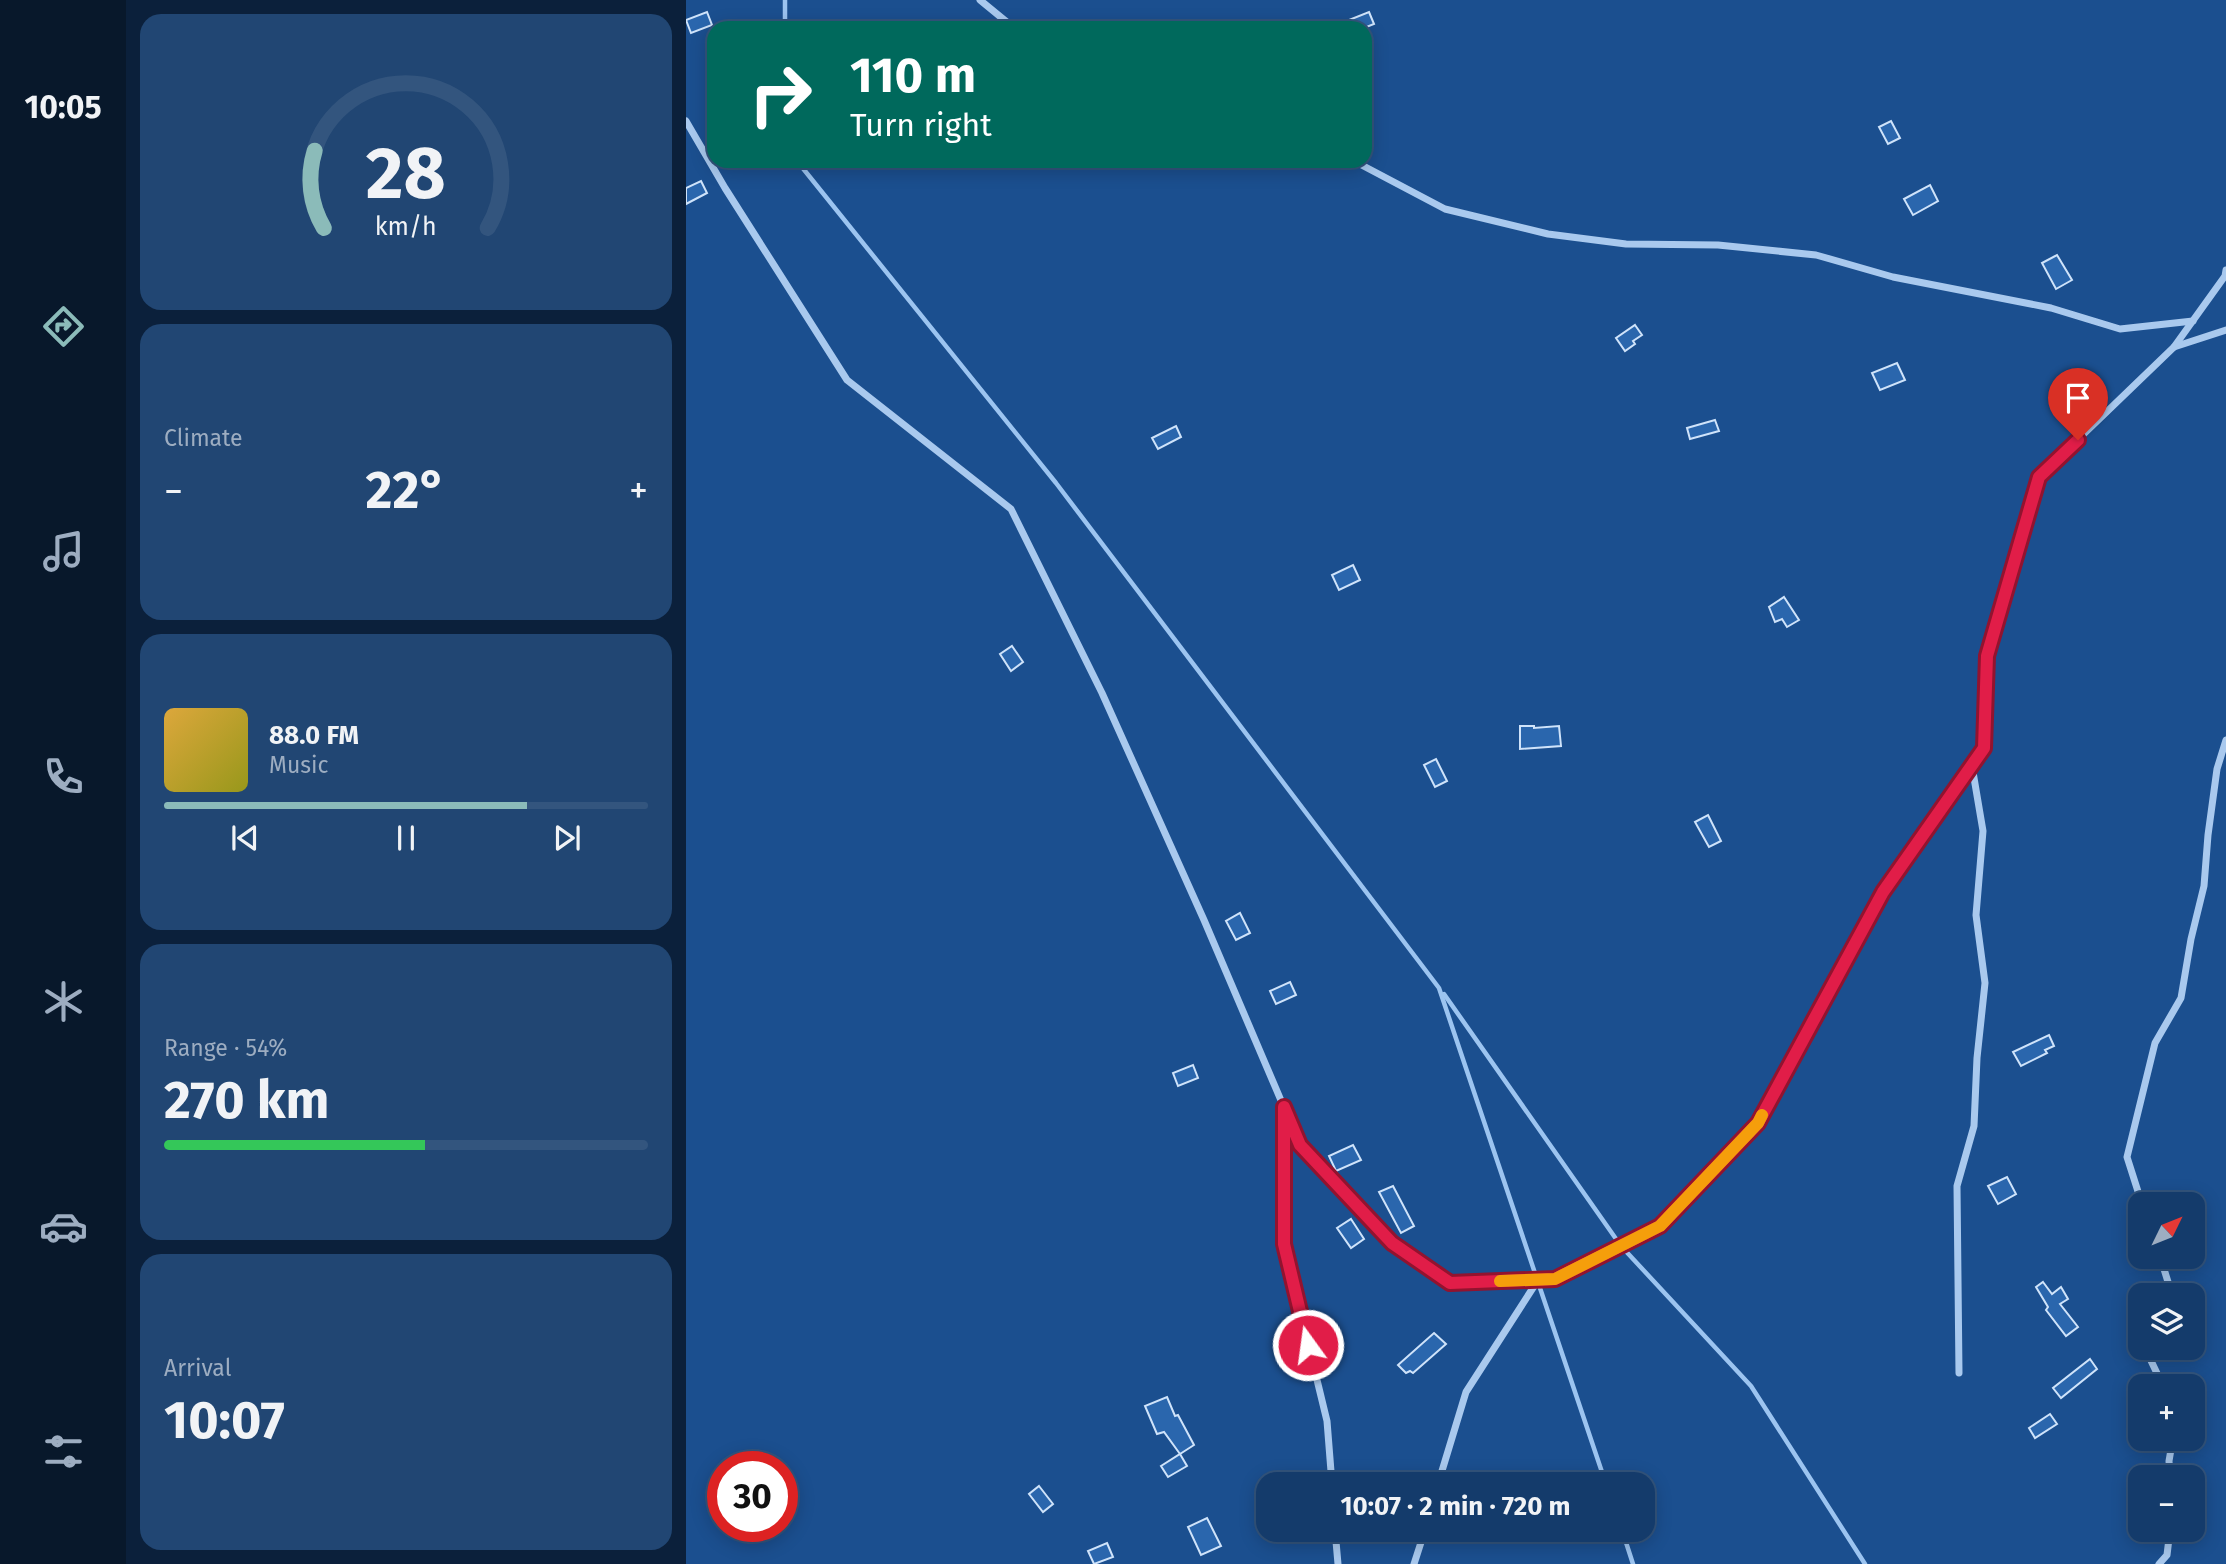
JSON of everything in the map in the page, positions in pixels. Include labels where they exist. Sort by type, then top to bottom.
[{"type":"street","points":[[980,0],[1006,21]]},
{"type":"street","points":[[686,121],[707,157]]},
{"type":"street","points":[[713,168],[847,380],[1011,509],[1102,693],[1204,920],[1300,1145],[1392,1243],[1450,1283],[1555,1279],[1660,1226],[1758,1123],[1883,892],[1984,748],[1987,656],[2039,477],[2174,347],[2225,276],[2226,270]]},
{"type":"street","points":[[1367,168],[1445,209],[1548,234],[1626,244],[1718,245],[1816,255],[1893,277],[2051,308],[2120,329],[2193,321]]},
{"type":"street","points":[[2174,347],[2226,330]]},
{"type":"street","points":[[2138,1192],[2127,1157],[2155,1043],[2181,998],[2204,886],[2217,769],[2226,740]]},
{"type":"street","points":[[1959,1373],[1957,1186],[1974,1126],[1976,1058],[1986,983],[1976,915],[1983,831],[1972,766]]},
{"type":"street","points":[[1284,1107],[1284,1244],[1326,1421],[1331,1472]]},
{"type":"street","points":[[1442,1472],[1466,1392],[1538,1280]]},
{"type":"street","points":[[1336,1542],[1338,1564]]},
{"type":"street","points":[[1414,1564],[1420,1542]]},
{"type":"street","points":[[2159,1564],[2167,1555],[2169,1542]]},
{"type":"building","points":[[707,12],[710,21],[707,21],[707,27],[691,33],[686,20]]},
{"type":"building","points":[[1369,12],[1374,24],[1372,25],[1372,21],[1346,21]]},
{"type":"building","points":[[1891,121],[1900,138],[1888,144],[1879,127]]},
{"type":"building","points":[[701,181],[707,193],[686,204],[686,188]]},
{"type":"building","points":[[1930,185],[1938,201],[1913,215],[1904,199]]},
{"type":"building","points":[[2057,255],[2072,280],[2056,289],[2042,263]]},
{"type":"building","points":[[1635,325],[1642,335],[1625,351],[1616,338]]},
{"type":"building","points":[[1897,363],[1905,380],[1880,390],[1872,373]]},
{"type":"building","points":[[1715,420],[1719,431],[1690,439],[1687,428]]},
{"type":"building","points":[[1176,426],[1181,437],[1158,449],[1152,438]]},
{"type":"building","points":[[1353,565],[1360,580],[1339,590],[1332,575]]},
{"type":"building","points":[[1784,597],[1799,620],[1787,627],[1782,619],[1775,622],[1769,607]]},
{"type":"building","points":[[1012,646],[1023,662],[1011,671],[1000,654]]},
{"type":"building","points":[[1520,726],[1559,726],[1561,746],[1520,749]]},
{"type":"building","points":[[1436,759],[1447,781],[1435,787],[1424,765]]},
{"type":"building","points":[[1708,815],[1721,841],[1709,847],[1695,822]]},
{"type":"building","points":[[1240,913],[1250,933],[1236,940],[1226,921]]},
{"type":"building","points":[[1290,982],[1296,995],[1276,1004],[1270,991]]},
{"type":"building","points":[[2049,1035],[2054,1046],[2045,1050],[2047,1053],[2021,1066],[2013,1052]]},
{"type":"building","points":[[1193,1065],[1198,1078],[1178,1086],[1173,1073]]},
{"type":"building","points":[[1353,1145],[1361,1160],[1336,1171],[1329,1156]]},
{"type":"building","points":[[2007,1177],[2016,1194],[1998,1204],[1988,1186]]},
{"type":"building","points":[[1393,1186],[1414,1226],[1401,1233],[1379,1192]]},
{"type":"building","points":[[1351,1219],[1364,1239],[1351,1248],[1337,1228]]},
{"type":"building","points":[[2043,1282],[2052,1294],[2061,1287],[2068,1299],[2060,1304],[2078,1327],[2066,1336],[2046,1310],[2048,1307],[2036,1287]]},
{"type":"building","points":[[1434,1333],[1446,1344],[1413,1373],[1406,1373],[1398,1365]]},
{"type":"building","points":[[2090,1359],[2097,1369],[2061,1398],[2053,1388]]},
{"type":"building","points":[[1167,1397],[1175,1416],[1178,1415],[1194,1445],[1180,1454],[1164,1432],[1157,1434],[1145,1406]]},
{"type":"building","points":[[2050,1414],[2057,1424],[2035,1438],[2029,1428]]},
{"type":"building","points":[[1180,1454],[1187,1466],[1168,1477],[1161,1466]]},
{"type":"building","points":[[1039,1486],[1053,1504],[1043,1512],[1029,1494]]},
{"type":"building","points":[[1207,1518],[1221,1546],[1201,1555],[1188,1527]]},
{"type":"building","points":[[1107,1543],[1113,1557],[1094,1564],[1088,1551]]},
{"type":"waterway","points":[[785,0],[785,21]]},
{"type":"waterway","points":[[803,168],[1056,483],[1439,988],[1602,1472]]},
{"type":"waterway","points":[[1444,994],[1621,1246],[1751,1386],[1865,1564]]},
{"type":"waterway","points":[[1626,1542],[1633,1564]]},
{"type":"slow traffic","points":[[1500,1281],[1555,1279],[1660,1226],[1758,1123],[1762,1115]]},
{"type":"route","points":[[1308,1345],[1284,1244],[1284,1107],[1300,1145],[1392,1243],[1450,1283],[1555,1279],[1660,1226],[1758,1123],[1883,892],[1984,748],[1987,656],[2039,477],[2078,440]]}]
